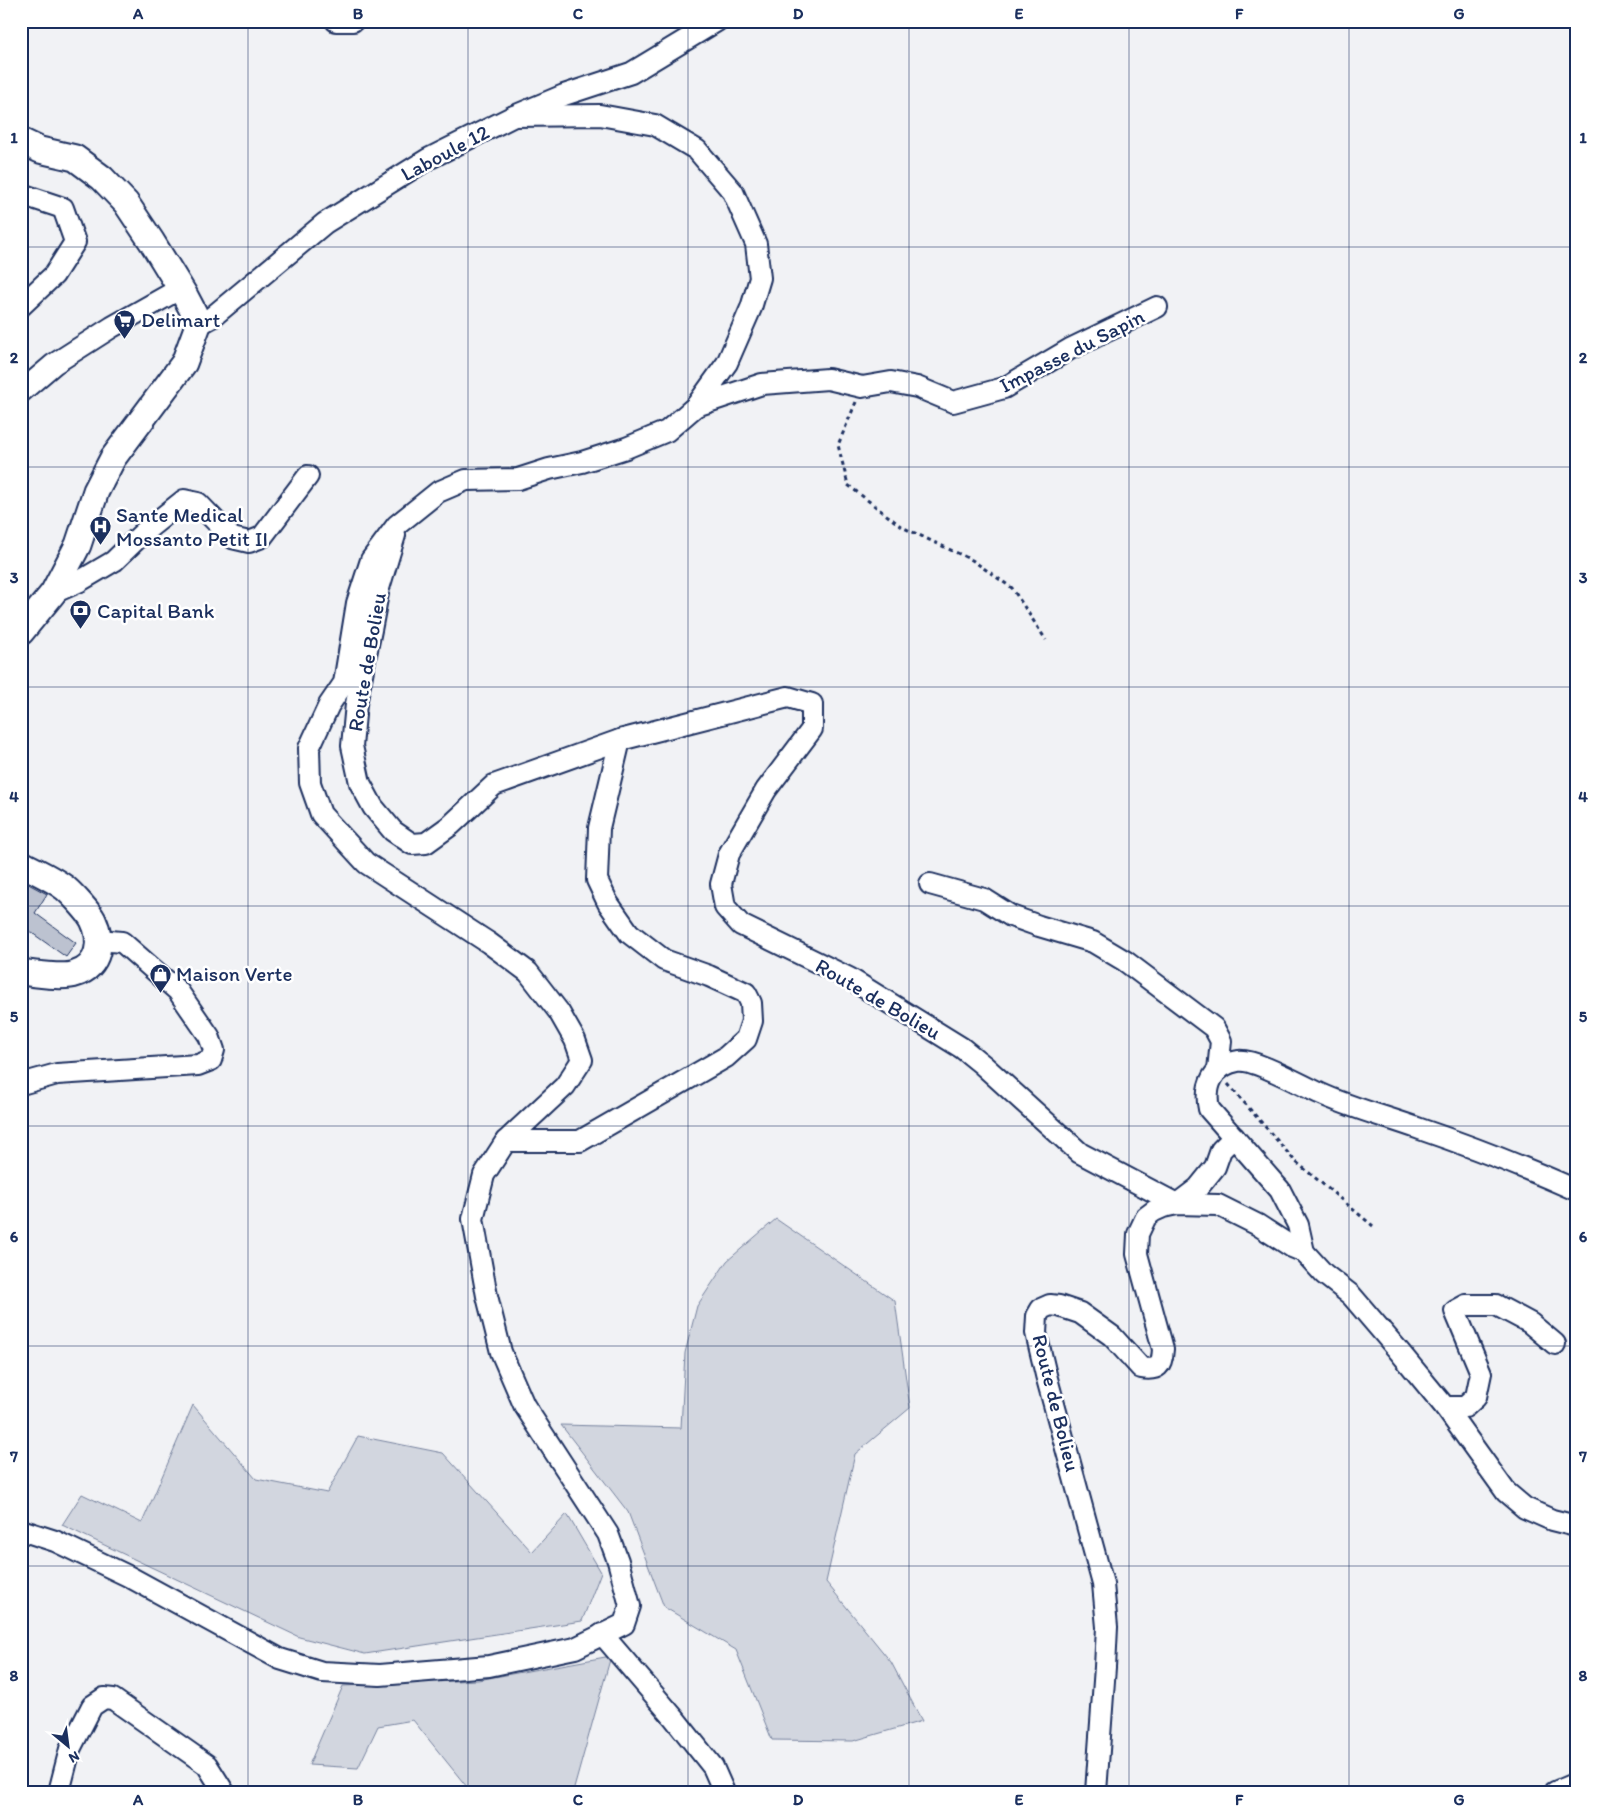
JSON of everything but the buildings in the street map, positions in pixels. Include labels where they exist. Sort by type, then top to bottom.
[{"type":"main road","points":[[21,142],[40,150],[75,158],[102,178],[126,204],[181,288],[198,325],[184,363],[113,458],[96,491],[78,545],[52,592],[21,632]]},
{"type":"main road","points":[[21,863],[65,888],[92,919],[98,940],[98,953],[94,960],[89,966],[75,974],[40,975],[21,972]]},
{"type":"street","points":[[336,21],[353,21]]},
{"type":"street","name":"Laboule 12","points":[[198,325],[211,318],[325,223],[428,159],[514,116],[564,95],[631,73],[717,21]]},
{"type":"street","points":[[21,1530],[55,1541],[120,1572],[280,1659],[322,1672],[380,1675],[489,1666],[575,1648],[624,1624],[630,1606],[618,1561],[608,1534],[524,1405],[501,1352],[487,1296],[473,1219],[484,1175],[506,1141],[565,1086],[582,1060],[575,1040],[559,1012],[528,972],[489,943],[366,863],[321,814],[310,783],[309,748],[328,705],[344,683],[358,604],[371,560],[397,525],[438,492],[466,480],[518,479],[617,451],[667,431],[696,406],[726,363],[751,308],[760,278],[756,244],[733,192],[697,150],[655,125],[600,115],[514,116]]},
{"type":"street","points":[[21,194],[63,208],[75,242],[54,275],[21,306]]},
{"type":"street","points":[[21,392],[54,364],[112,327],[181,288]]},
{"type":"street","name":"Impasse du Sapin","points":[[696,406],[762,384],[828,379],[862,387],[891,382],[917,387],[953,402],[1004,388],[1070,349],[1157,308]]},
{"type":"street","points":[[52,592],[80,581],[114,561],[144,532],[184,500],[198,503],[232,538],[249,542],[262,537],[308,476]]},
{"type":"street","name":"Route de Bolieu","points":[[397,525],[379,588],[356,704],[352,746],[360,783],[373,807],[393,831],[412,844],[426,843],[451,825],[494,785],[620,740],[788,697],[812,704],[812,729],[766,790],[729,854],[721,884],[725,908],[742,925],[849,978],[962,1048],[1080,1153],[1177,1204]]},
{"type":"street","points":[[506,1141],[580,1141],[726,1057],[746,1038],[752,1021],[751,1003],[746,993],[709,976],[664,960],[629,933],[608,903],[597,880],[599,828],[620,740]]},
{"type":"street","points":[[930,884],[984,899],[1011,916],[1093,942],[1125,962],[1214,1028],[1221,1041],[1218,1070]]},
{"type":"street","points":[[21,1084],[57,1074],[198,1065],[211,1060],[214,1050],[209,1036],[178,991],[122,942],[98,940]]},
{"type":"street","points":[[1304,1252],[1298,1224],[1280,1190],[1209,1109],[1207,1100],[1210,1080],[1218,1070],[1240,1060],[1267,1068],[1321,1094],[1516,1164],[1576,1190]]},
{"type":"street","points":[[1177,1204],[1198,1188],[1215,1167],[1221,1150],[1234,1137]]},
{"type":"street","points":[[1177,1204],[1218,1205],[1258,1225],[1292,1247],[1304,1252],[1324,1274],[1351,1295],[1445,1407],[1506,1492],[1525,1508],[1552,1520],[1576,1526]]},
{"type":"street","name":"Route de Bolieu","points":[[1096,1792],[1106,1637],[1103,1584],[1046,1375],[1036,1333],[1037,1316],[1041,1309],[1050,1305],[1080,1313],[1112,1336],[1141,1368],[1151,1370],[1159,1366],[1164,1349],[1137,1254],[1138,1234],[1146,1217],[1154,1211],[1177,1204]]},
{"type":"street","points":[[1445,1407],[1465,1407],[1476,1398],[1481,1373],[1455,1311],[1466,1305],[1496,1305],[1530,1323],[1555,1344]]},
{"type":"street","points":[[602,1634],[713,1767],[724,1792]]},
{"type":"street","points":[[58,1792],[70,1750],[92,1706],[104,1698],[113,1699],[207,1765],[224,1792]]},
{"type":"street","points":[[1555,1792],[1576,1783]]},
{"type":"path","points":[[862,387],[838,445],[848,485],[902,527],[972,560],[1012,588],[1046,640]]},
{"type":"path","points":[[1218,1070],[1235,1094],[1295,1161],[1374,1226]]},
{"type":"shaded area","points":[[776,1219],[895,1301],[910,1408],[855,1454],[826,1582],[891,1662],[922,1721],[853,1741],[772,1740],[736,1650],[664,1607],[628,1512],[561,1425],[681,1428],[685,1353],[697,1306],[727,1261]]},
{"type":"shaded area","points":[[193,1405],[256,1479],[327,1493],[358,1436],[443,1453],[532,1552],[567,1514],[601,1572],[582,1621],[365,1654],[299,1637],[62,1525],[82,1494],[142,1523]]},
{"type":"shaded area","points":[[611,1656],[573,1792],[471,1792],[413,1720],[378,1726],[358,1768],[309,1765],[343,1686],[478,1680]]},
{"type":"place","name":"Delimart","points":[[125,339]]},
{"type":"place","name":"Sante Medical Mossanto Petit II","points":[[100,546]]},
{"type":"place","name":"Capital Bank","points":[[81,630]]},
{"type":"place","name":"Maison Verte","points":[[160,993]]}]
